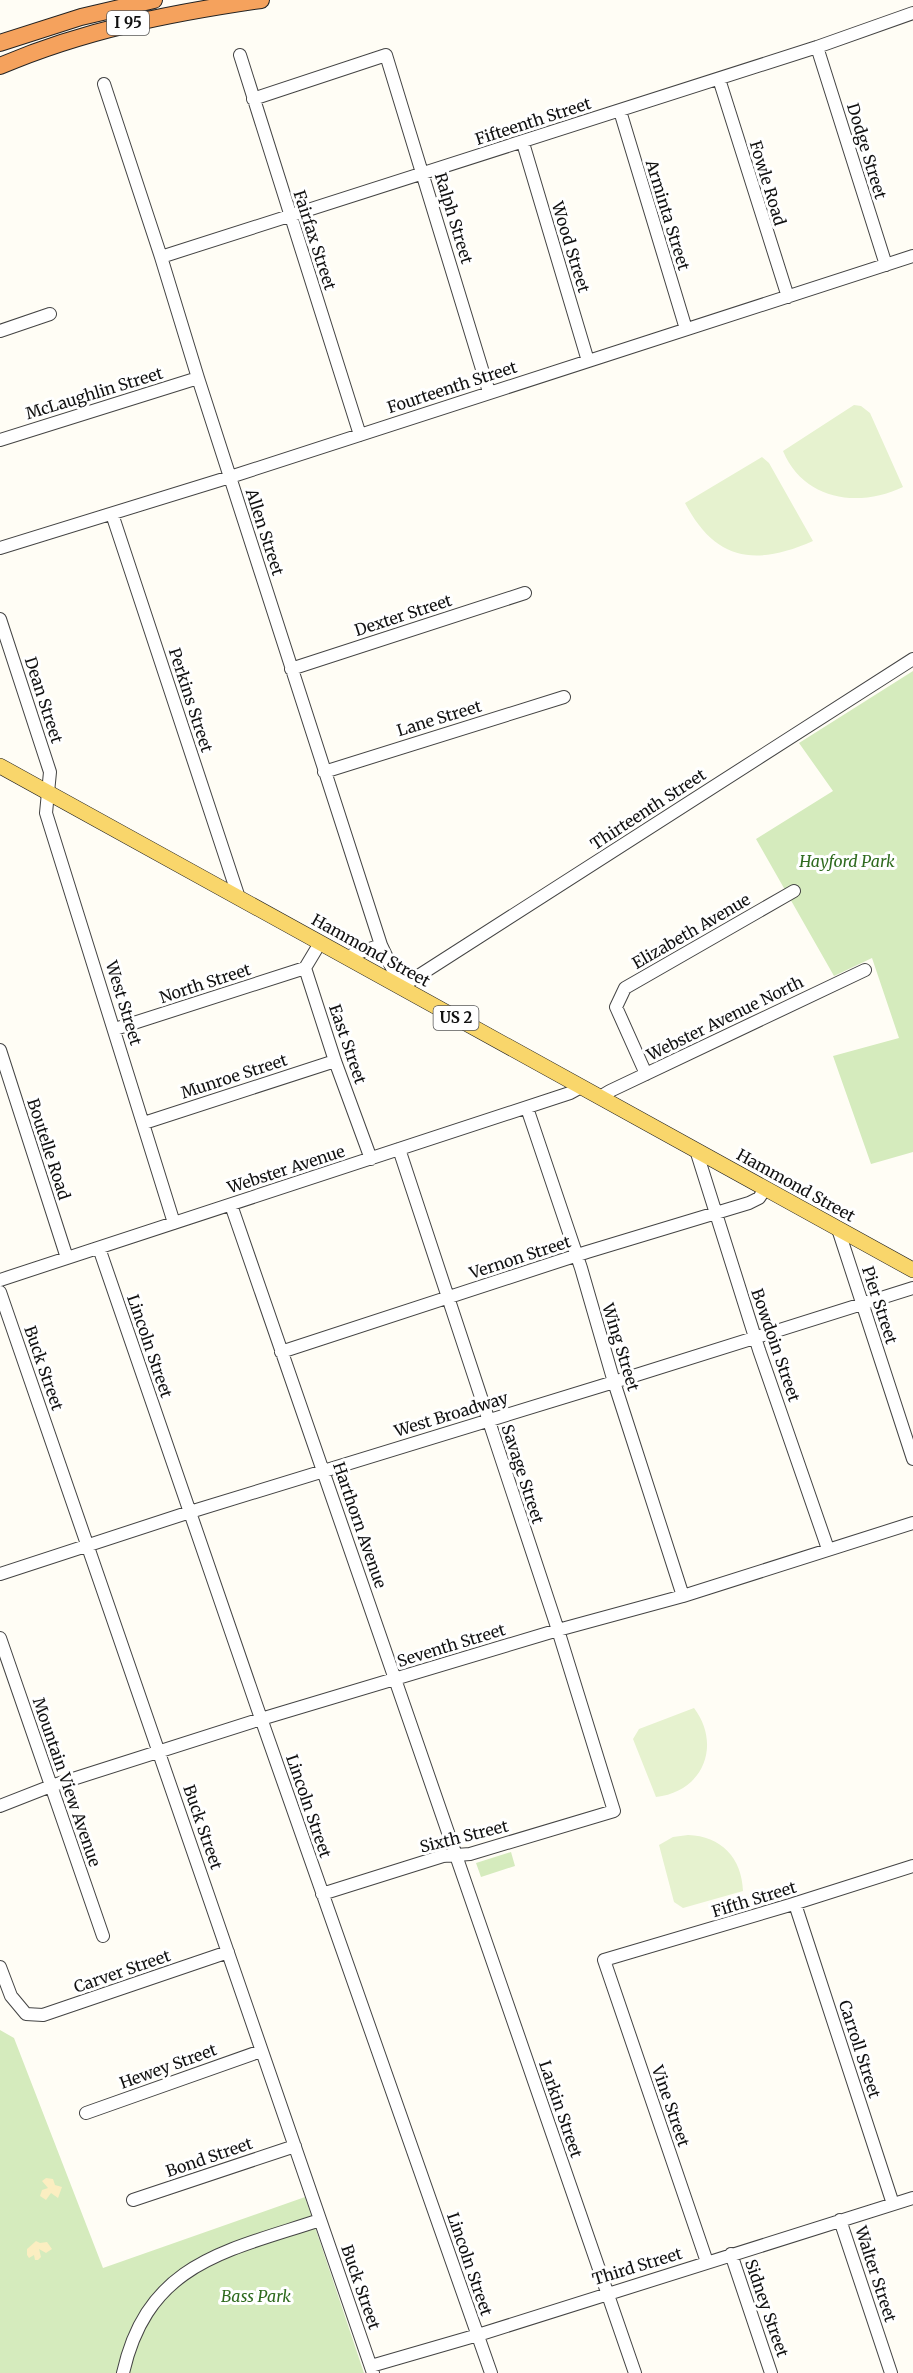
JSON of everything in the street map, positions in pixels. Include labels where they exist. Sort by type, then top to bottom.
[{"type":"highway","name":"I 95","points":[[0,44],[81,17],[154,0]]},
{"type":"highway","name":"I 95","points":[[0,66],[45,47],[112,27],[178,12],[261,0]]},
{"type":"main road","name":"Hammond Street","points":[[0,766],[913,1270]]},
{"type":"street","name":"Fifteenth Street","points":[[161,257],[719,79],[913,13]]},
{"type":"street","name":"Dodge Street","points":[[817,47],[886,265]]},
{"type":"street","name":"Ralph Street","points":[[253,99],[386,55],[489,392]]},
{"type":"street","name":"Fairfax Street","points":[[240,56],[360,435]]},
{"type":"street","name":"Fowle Road","points":[[719,79],[788,297]]},
{"type":"street","name":"Allen Street","points":[[104,84],[324,772],[381,945],[401,987]]},
{"type":"street","name":"Arminta Street","points":[[620,111],[686,329]]},
{"type":"street","name":"Wood Street","points":[[523,142],[588,361]]},
{"type":"street","name":"Fourteenth Street","points":[[0,548],[230,477],[913,256]]},
{"type":"street","points":[[0,331],[50,314]]},
{"type":"street","name":"McLaughlin Street","points":[[0,440],[198,378]]},
{"type":"street","name":"Perkins Street","points":[[112,514],[239,898]]},
{"type":"street","name":"Dexter Street","points":[[291,669],[525,593]]},
{"type":"street","name":"Dean Street","points":[[0,619],[49,768],[51,778],[48,792]]},
{"type":"street","name":"Thirteenth Street","points":[[401,987],[913,659]]},
{"type":"street","name":"Lane Street","points":[[324,772],[564,697]]},
{"type":"street","name":"West Street","points":[[48,792],[46,813],[174,1223]]},
{"type":"street","name":"Elizabeth Avenue","points":[[646,1074],[616,1007],[625,988],[794,891]]},
{"type":"street","points":[[305,968],[320,943]]},
{"type":"street","points":[[345,957],[381,945]]},
{"type":"street","name":"North Street","points":[[115,1029],[305,968]]},
{"type":"street","name":"East Street","points":[[305,968],[335,1061],[371,1159]]},
{"type":"street","name":"Webster Avenue North","points":[[600,1097],[865,970]]},
{"type":"street","name":"Boutelle Road","points":[[0,1050],[67,1258]]},
{"type":"street","name":"Munroe Street","points":[[144,1123],[335,1061]]},
{"type":"street","name":"Webster Avenue","points":[[0,1280],[570,1094],[581,1087]]},
{"type":"street","name":"Wing Street","points":[[527,1107],[683,1596]]},
{"type":"street","name":"Savage Street","points":[[399,1149],[558,1630],[614,1810]]},
{"type":"street","name":"Bowdoin Street","points":[[696,1150],[755,1338],[828,1549]]},
{"type":"street","name":"Vernon Street","points":[[281,1352],[759,1198],[765,1189]]},
{"type":"street","name":"Harthorn Avenue","points":[[231,1205],[456,1855]]},
{"type":"street","name":"Pier Street","points":[[838,1229],[913,1459]]},
{"type":"street","name":"Lincoln Street","points":[[99,1248],[261,1719],[491,2373]]},
{"type":"street","name":"West Broadway","points":[[0,1574],[87,1544],[913,1288]]},
{"type":"street","name":"Buck Street","points":[[0,1292],[372,2370]]},
{"type":"street","name":"Seventh Street","points":[[0,1806],[51,1786],[261,1719],[558,1630],[683,1596],[913,1523]]},
{"type":"street","name":"Mountain View Avenue","points":[[0,1638],[103,1936]]},
{"type":"street","name":"Sixth Street","points":[[322,1894],[443,1856],[470,1854],[614,1810]]},
{"type":"street","name":"Larkin Street","points":[[456,1855],[635,2373]]},
{"type":"street","name":"Fifth Street","points":[[604,1960],[795,1904],[913,1866]]},
{"type":"street","name":"Carroll Street","points":[[795,1904],[893,2204]]},
{"type":"street","name":"Carver Street","points":[[0,1967],[11,1996],[26,2014],[42,2015],[228,1952]]},
{"type":"street","name":"Vine Street","points":[[604,1960],[707,2262]]},
{"type":"street","name":"Hewey Street","points":[[86,2113],[261,2051]]},
{"type":"street","name":"Bond Street","points":[[134,2200],[295,2146]]},
{"type":"street","name":"Third Street","points":[[372,2370],[606,2293],[913,2198]]},
{"type":"street","points":[[123,2373],[128,2351],[150,2309],[174,2280],[204,2261],[238,2247],[320,2220]]},
{"type":"street","name":"Walter Street","points":[[840,2220],[891,2373]]},
{"type":"street","name":"Sidney Street","points":[[731,2254],[771,2373]]},
{"type":"green space","points":[[854,405],[861,406],[870,413],[903,487],[886,494],[869,497],[834,496],[804,481],[792,468],[783,451]]},
{"type":"green space","points":[[762,457],[769,463],[813,541],[773,554],[756,556],[739,554],[724,548],[710,537],[697,523],[685,503]]},
{"type":"green space","name":"Hayford Park","points":[[913,671],[913,1152],[871,1164],[833,1056],[899,1038],[872,958],[834,976],[756,839],[833,791],[799,743]]},
{"type":"green space","points":[[694,1708],[702,1722],[706,1737],[707,1751],[703,1765],[686,1786],[656,1797],[633,1739],[639,1729]]},
{"type":"green space","points":[[700,1836],[720,1844],[728,1851],[739,1868],[743,1891],[683,1908],[674,1902],[659,1845],[673,1837]]},
{"type":"green space","points":[[511,1852],[515,1866],[481,1877],[476,1863]]},
{"type":"green space","name":"Bass Park","points":[[0,2030],[14,2038],[103,2268],[305,2197],[364,2373],[0,2373]]},
{"type":"sand","points":[[46,2178],[53,2179],[55,2185],[62,2187],[58,2198],[51,2193],[46,2200],[40,2196],[42,2190],[48,2188],[42,2181]]},
{"type":"sand","points":[[36,2241],[47,2242],[52,2249],[46,2253],[39,2249],[41,2257],[38,2260],[35,2260],[34,2255],[29,2258],[27,2255],[27,2249]]}]
